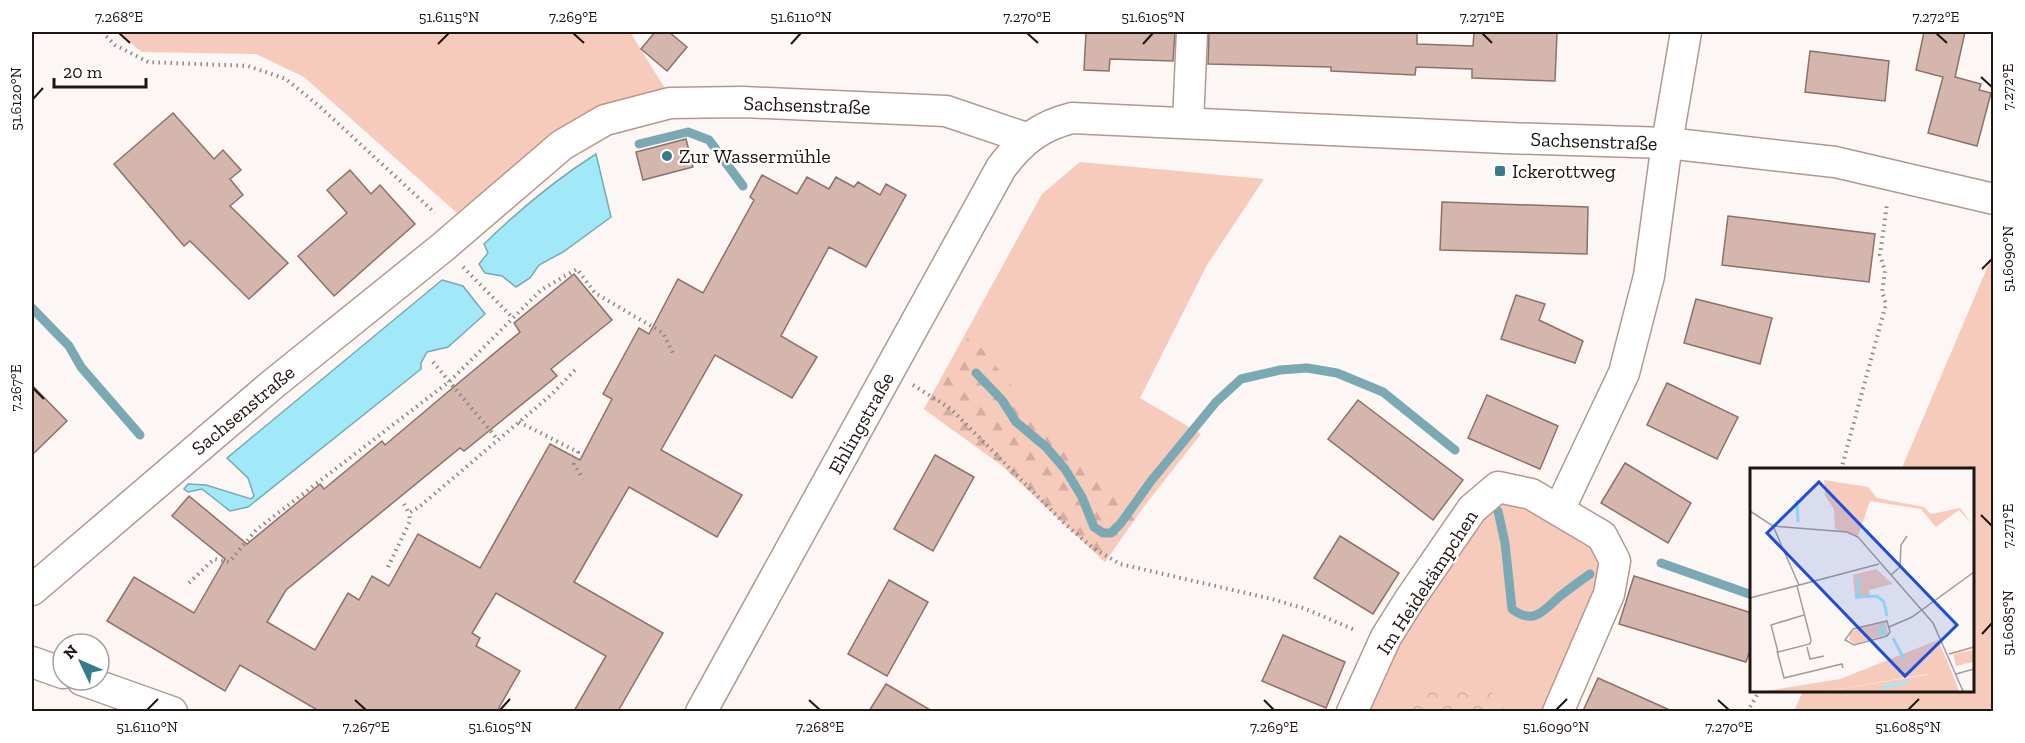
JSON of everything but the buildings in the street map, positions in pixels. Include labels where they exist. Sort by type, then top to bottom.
[{"type":"street","points":[[1188,123],[1192,32]]},
{"type":"street","points":[[1559,510],[1624,373],[1649,276],[1667,143],[1686,32]]},
{"type":"street","name":"Sachsenstraße","points":[[32,590],[273,384],[450,241],[562,145],[605,120],[670,103],[743,102],[946,111],[1026,138],[1048,124],[1072,118],[1505,138],[1667,143],[1835,162],[1994,199]]},
{"type":"street","name":"Ehlingstraße","points":[[702,711],[1001,168],[1026,138]]},
{"type":"street","name":"Im Heidekämpchen","points":[[1353,711],[1383,643],[1472,508],[1498,487],[1531,494],[1602,536],[1615,561],[1609,594],[1558,711]]},
{"type":"street","points":[[32,662],[51,669]]},
{"type":"street","points":[[111,690],[172,711]]},
{"type":"path","points":[[102,32],[116,45],[148,62],[248,66],[286,79],[319,106],[450,241],[513,318]]},
{"type":"path","points":[[1842,468],[1886,304],[1882,292],[1885,271],[1880,255],[1892,174]]},
{"type":"path","points":[[189,583],[214,559],[229,562],[256,530],[450,381],[541,290],[577,269],[596,292],[663,333],[674,355]]},
{"type":"path","points":[[433,362],[498,440]]},
{"type":"path","points":[[409,513],[551,395],[575,370]]},
{"type":"path","points":[[889,372],[951,409],[1065,524],[1093,548],[1119,564],[1306,609],[1383,643]]},
{"type":"path","points":[[519,422],[578,452],[574,464],[583,479]]},
{"type":"path","points":[[388,567],[410,521],[404,504]]},
{"type":"path","points":[[1747,711],[1759,692]]},
{"type":"path","points":[[1989,711],[1994,704]]},
{"type":"green space","points":[[117,32],[630,32],[669,95],[539,147],[457,213],[304,77],[256,54],[142,52]]},
{"type":"green space","points":[[1080,162],[1264,179],[1207,265],[1140,398],[1201,434],[1142,509],[1105,562],[1000,464],[924,409],[1042,194]]},
{"type":"green space","points":[[1993,254],[1993,711],[1794,711],[1803,692],[1974,692],[1974,468],[1902,468]]},
{"type":"green space","points":[[970,334],[1028,406],[1142,509],[1105,562],[1000,464],[924,409]]},
{"type":"green space","points":[[1498,503],[1512,505],[1539,515],[1601,552],[1602,571],[1548,711],[1364,712],[1387,658],[1485,511]]},
{"type":"green space","points":[[1463,682],[1492,693],[1506,711],[1400,711],[1429,691]]},
{"type":"water","points":[[596,154],[611,217],[563,252],[539,265],[530,278],[516,287],[502,276],[485,273],[479,264],[488,253],[484,244],[538,196]]},
{"type":"water","points":[[442,280],[463,286],[485,314],[448,347],[427,352],[421,363],[421,369],[248,507],[230,511],[202,489],[188,492],[184,489],[188,484],[206,485],[251,499],[254,496],[248,478],[227,458]]},
{"type":"waterway","points":[[639,144],[688,132],[709,140],[743,186]]},
{"type":"waterway","points":[[32,308],[69,346],[81,367],[140,435]]},
{"type":"waterway","points":[[976,373],[1002,400],[1016,422],[1046,447],[1065,469],[1082,497],[1094,527],[1103,533],[1111,533],[1121,523],[1151,481],[1216,402],[1241,379],[1280,370],[1307,368],[1337,373],[1383,392],[1455,450]]},
{"type":"waterway","points":[[1498,511],[1505,543],[1512,609],[1519,614],[1532,616],[1543,612],[1590,574]]},
{"type":"waterway","points":[[1661,563],[1750,594]]},
{"type":"place","name":"Zur Wassermühle","points":[[667,156]]},
{"type":"place","name":"Ickerottweg","points":[[1500,171]]}]
